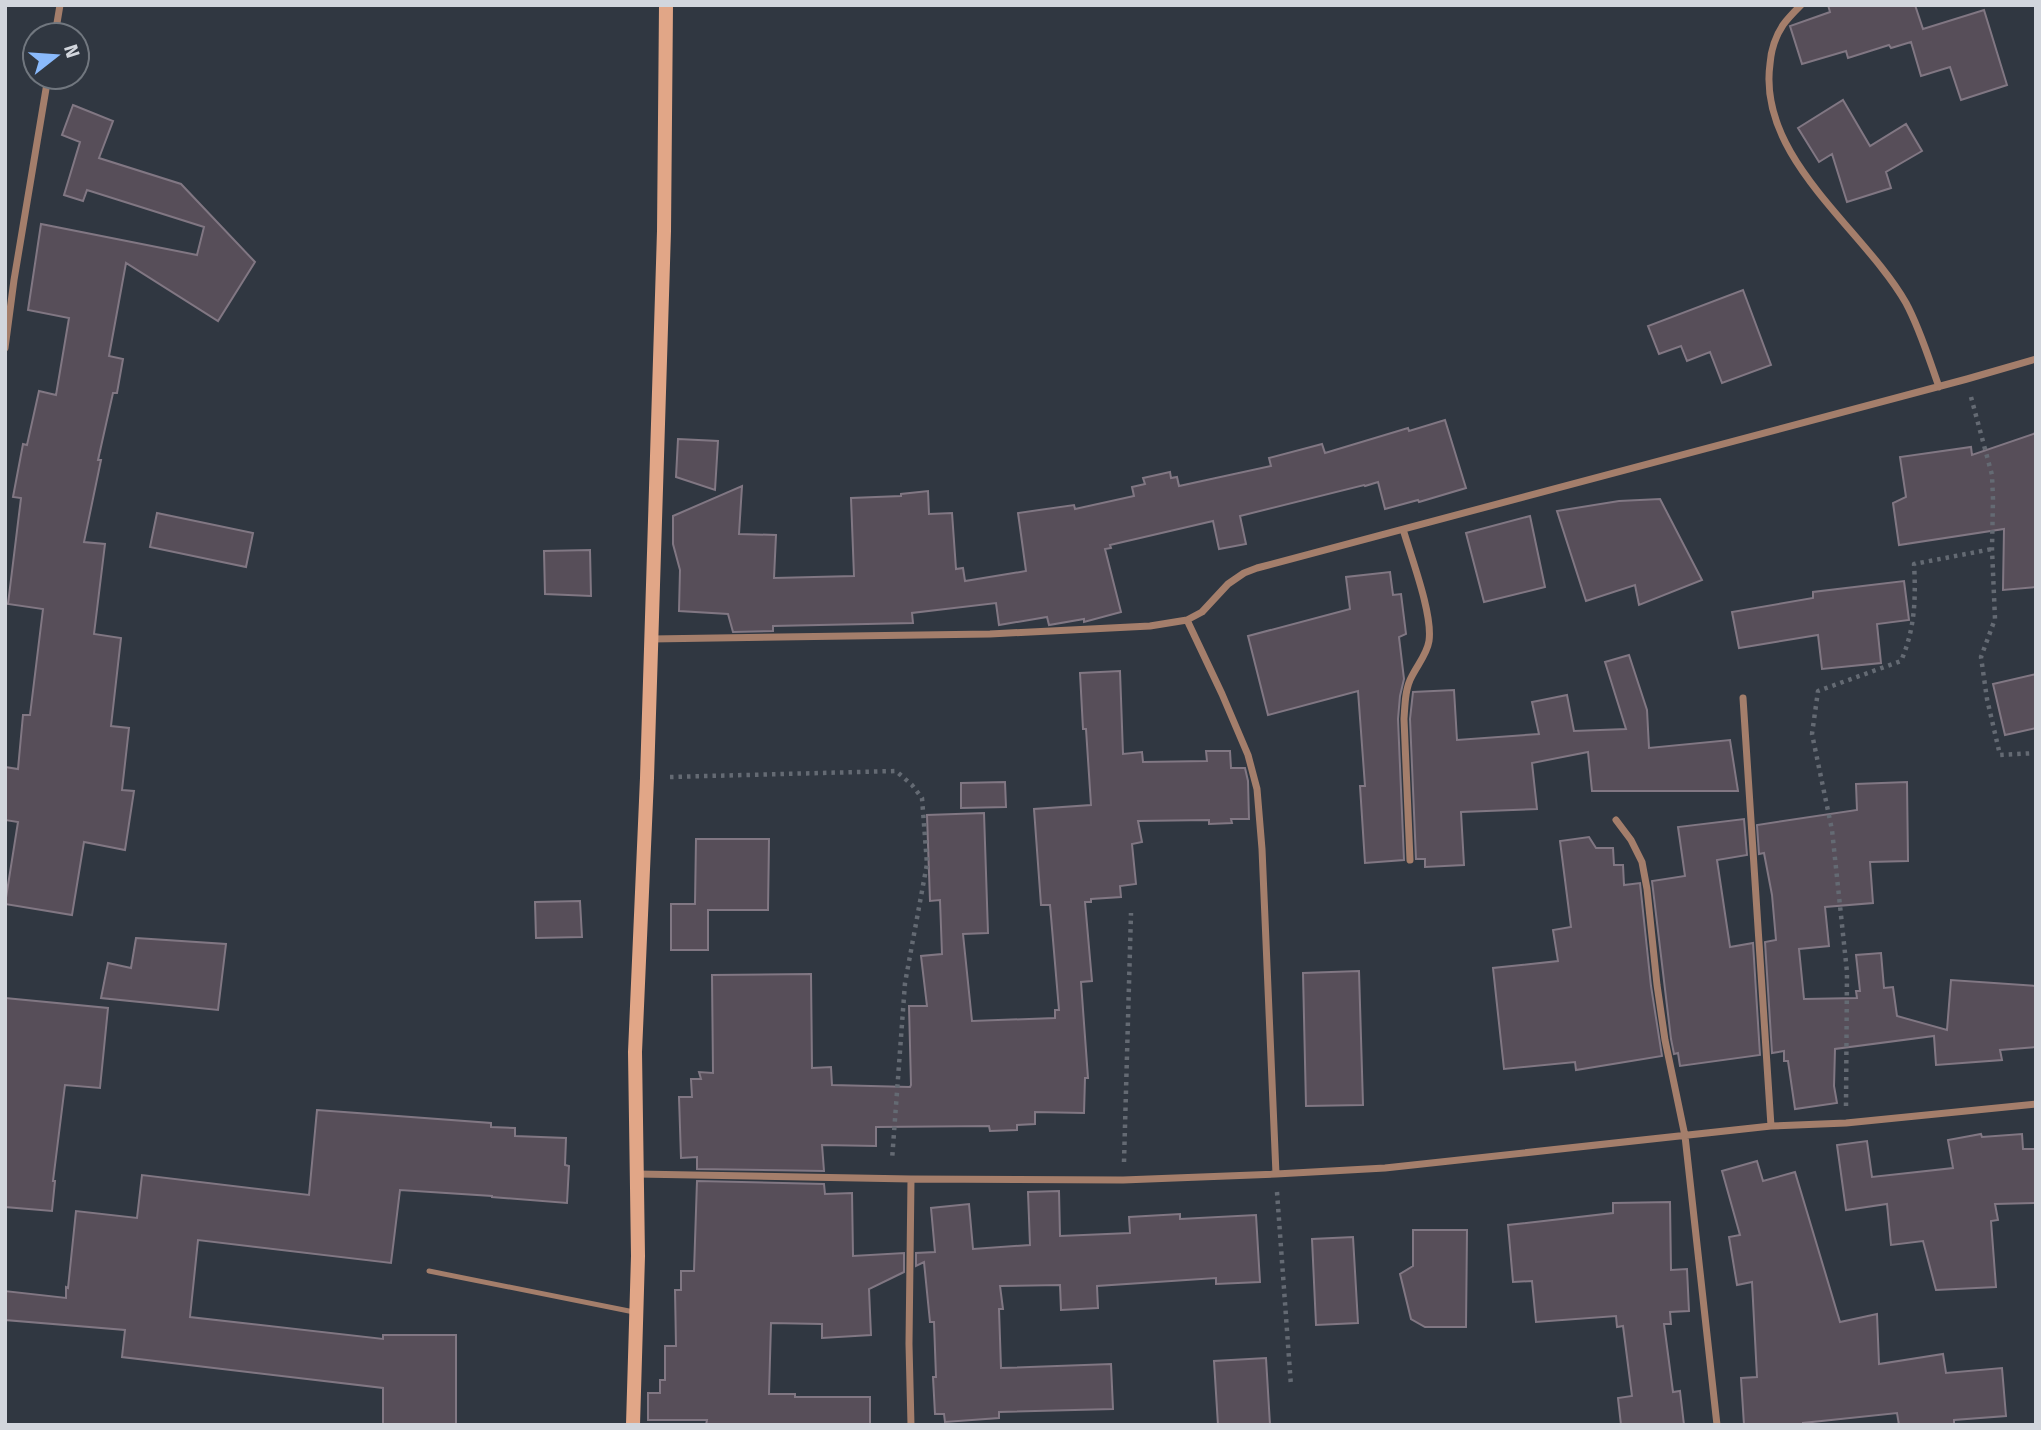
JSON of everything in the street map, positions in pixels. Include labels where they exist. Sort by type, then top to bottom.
[{"type":"street","points":[[633,1425],[637,1313],[635,1052],[647,778],[664,231],[666,5]]},
{"type":"street","points":[[1801,5],[1784,24],[1772,48],[1767,81],[1772,108],[1787,146],[1810,180],[1890,280],[1905,303],[1939,387]]},
{"type":"street","points":[[5,348],[46,91]]},
{"type":"street","points":[[5,277],[14,280]]},
{"type":"street","points":[[650,639],[989,634],[1150,626],[1187,620],[1202,612],[1228,584],[1244,573],[2036,359]]},
{"type":"street","points":[[1403,529],[1428,617],[1429,638],[1426,651],[1410,678],[1404,719],[1410,860]]},
{"type":"street","points":[[1187,620],[1243,743],[1257,789],[1276,1174]]},
{"type":"street","points":[[1744,698],[1771,1126]]},
{"type":"street","points":[[1616,820],[1631,840],[1642,862],[1647,889],[1665,1040],[1685,1136],[1717,1425]]},
{"type":"street","points":[[637,1174],[1123,1180],[1276,1174],[1385,1168],[1771,1126],[1846,1123],[2036,1104]]},
{"type":"street","points":[[911,1425],[909,1344],[912,1179]]},
{"type":"lane","points":[[429,1271],[637,1313]]},
{"type":"path","points":[[1967,379],[1992,475],[1995,619],[1981,657],[1987,699],[2000,755],[2036,753]]},
{"type":"path","points":[[1846,1123],[1847,972],[1832,830],[1812,734],[1818,691],[1901,661],[1910,642],[1916,604],[1914,564],[1992,549]]},
{"type":"path","points":[[647,778],[897,771],[922,798],[927,864],[905,984],[890,1178]]},
{"type":"path","points":[[1123,1180],[1131,913]]},
{"type":"path","points":[[1276,1174],[1291,1386]]},
{"type":"building","points":[[1828,5],[1915,5],[1923,29],[1984,10],[2007,85],[1961,100],[1950,67],[1921,76],[1911,42],[1891,48],[1889,45],[1848,58],[1846,51],[1802,64],[1790,26],[1830,12]]},
{"type":"building","points":[[1843,100],[1870,146],[1906,124],[1922,151],[1886,172],[1891,188],[1847,202],[1832,154],[1819,162],[1798,128]]},
{"type":"building","points":[[73,105],[113,121],[99,158],[181,184],[255,262],[218,321],[126,263],[109,356],[123,359],[117,393],[113,393],[98,460],[101,460],[84,542],[105,544],[94,634],[121,638],[111,726],[129,728],[122,790],[134,791],[125,850],[84,842],[72,915],[5,904],[18,822],[5,820],[5,767],[18,769],[23,715],[30,715],[43,609],[8,604],[21,498],[13,497],[23,444],[27,445],[39,391],[56,395],[69,318],[28,310],[41,224],[197,255],[204,227],[87,190],[83,201],[64,195],[80,142],[62,135]]},
{"type":"building","points":[[1743,290],[1771,365],[1722,383],[1710,352],[1687,361],[1681,346],[1659,354],[1648,326]]},
{"type":"building","points":[[1445,420],[1466,488],[1385,509],[1378,482],[1364,485],[1240,516],[1246,544],[1219,549],[1213,521],[1110,545],[1111,548],[1105,549],[1121,612],[1084,622],[1084,619],[1049,625],[1047,617],[999,625],[996,603],[912,613],[913,623],[773,626],[773,631],[733,632],[728,614],[679,611],[680,570],[673,544],[673,516],[742,486],[739,534],[776,535],[774,578],[854,576],[851,498],[901,496],[928,491],[929,514],[952,513],[956,569],[963,568],[965,581],[1026,571],[1018,513],[1074,505],[1075,509],[1134,496],[1132,487],[1145,484],[1143,478],[1170,472],[1171,478],[1177,477],[1179,486],[1271,466],[1269,458],[1322,444],[1325,453]]},
{"type":"building","points":[[2036,433],[2036,587],[2003,590],[2004,529],[1899,545],[1893,503],[1906,497],[1900,457],[1971,447],[1972,455]]},
{"type":"building","points":[[678,439],[718,441],[715,490],[676,477]]},
{"type":"building","points":[[1660,499],[1702,580],[1639,605],[1635,585],[1586,601],[1557,511],[1619,501]]},
{"type":"building","points":[[157,513],[253,533],[246,567],[150,547]]},
{"type":"building","points":[[1530,516],[1545,587],[1484,602],[1466,533]]},
{"type":"building","points":[[590,550],[591,596],[545,594],[544,551]]},
{"type":"building","points":[[1390,572],[1393,595],[1401,594],[1406,634],[1399,637],[1404,679],[1398,719],[1404,860],[1365,863],[1360,786],[1365,786],[1358,691],[1268,715],[1248,636],[1350,609],[1346,577]]},
{"type":"building","points":[[1904,581],[1909,620],[1877,624],[1881,663],[1822,669],[1818,635],[1739,648],[1732,612],[1813,598],[1813,592]]},
{"type":"building","points":[[1629,655],[1647,710],[1649,748],[1730,740],[1738,791],[1592,791],[1588,752],[1532,763],[1537,809],[1461,812],[1464,865],[1425,867],[1425,859],[1416,859],[1410,719],[1413,692],[1454,690],[1457,740],[1539,734],[1532,702],[1567,695],[1574,731],[1626,729],[1605,662]]},
{"type":"building","points":[[1120,671],[1123,754],[1142,752],[1143,762],[1207,761],[1206,751],[1230,751],[1231,768],[1245,768],[1249,819],[1231,819],[1232,823],[1209,824],[1209,820],[1138,821],[1142,842],[1132,844],[1136,884],[1120,886],[1121,897],[1091,899],[1091,902],[1085,902],[1092,981],[1081,982],[1088,1078],[1085,1078],[1084,1113],[1035,1112],[1035,1124],[1017,1125],[1017,1130],[990,1131],[989,1126],[876,1127],[876,1146],[822,1145],[824,1171],[697,1169],[697,1157],[681,1158],[679,1097],[692,1097],[691,1079],[701,1079],[699,1072],[713,1073],[712,975],[811,974],[812,1068],[831,1067],[832,1085],[910,1087],[909,1006],[927,1006],[921,956],[942,954],[940,900],[930,901],[927,815],[984,813],[988,933],[963,934],[972,1021],[1055,1018],[1055,1010],[1059,1010],[1050,905],[1041,905],[1034,809],[1091,805],[1080,673]]},
{"type":"building","points":[[2036,674],[2036,728],[2005,735],[1993,684]]},
{"type":"building","points":[[1005,782],[1006,807],[961,808],[961,783]]},
{"type":"building","points":[[1907,782],[1908,861],[1870,862],[1873,903],[1825,907],[1829,946],[1799,949],[1804,999],[1857,998],[1856,991],[1860,991],[1856,955],[1881,953],[1884,988],[1893,987],[1897,1016],[1947,1030],[1951,980],[2036,986],[2036,1047],[2000,1050],[2002,1060],[1936,1065],[1934,1036],[1835,1049],[1834,1086],[1837,1103],[1795,1109],[1784,1051],[1772,1053],[1765,942],[1776,940],[1772,895],[1764,853],[1759,854],[1757,825],[1857,810],[1856,784]]},
{"type":"building","points":[[1744,819],[1747,855],[1717,860],[1730,947],[1753,943],[1760,1055],[1680,1066],[1678,1053],[1674,1054],[1671,1039],[1652,881],[1685,876],[1678,827]]},
{"type":"building","points":[[1589,837],[1596,848],[1613,848],[1614,865],[1623,865],[1624,885],[1640,883],[1662,1056],[1576,1070],[1575,1062],[1504,1069],[1493,968],[1558,961],[1553,930],[1571,927],[1560,841]]},
{"type":"building","points":[[696,839],[769,839],[768,910],[708,910],[708,950],[671,950],[671,904],[695,904]]},
{"type":"building","points":[[580,901],[582,937],[536,938],[535,902]]},
{"type":"building","points":[[136,938],[226,944],[218,1010],[101,998],[108,963],[131,968]]},
{"type":"building","points":[[1359,971],[1363,1105],[1306,1106],[1303,973]]},
{"type":"building","points":[[5,998],[108,1008],[100,1088],[65,1085],[52,1211],[5,1207]]},
{"type":"building","points":[[317,1110],[491,1123],[491,1127],[515,1128],[515,1136],[566,1138],[565,1165],[569,1166],[567,1203],[400,1190],[391,1263],[198,1240],[190,1317],[383,1339],[383,1335],[456,1335],[456,1425],[383,1425],[383,1388],[122,1357],[125,1330],[5,1320],[5,1291],[66,1298],[76,1211],[137,1218],[142,1175],[309,1195]]},
{"type":"building","points":[[1981,1134],[1982,1137],[2022,1134],[2023,1149],[2036,1149],[2036,1203],[1995,1204],[1998,1220],[1991,1221],[1996,1287],[1936,1290],[1923,1241],[1891,1245],[1887,1204],[1846,1210],[1837,1145],[1867,1141],[1872,1177],[1953,1168],[1948,1140]]},
{"type":"building","points":[[1757,1161],[1763,1181],[1795,1172],[1840,1322],[1877,1314],[1879,1364],[1943,1354],[1946,1373],[2002,1368],[2006,1416],[1954,1420],[1954,1425],[1899,1425],[1897,1413],[1803,1425],[1744,1425],[1741,1378],[1757,1377],[1752,1282],[1737,1285],[1729,1237],[1740,1235],[1722,1171]]},
{"type":"building","points":[[697,1181],[824,1184],[825,1194],[852,1193],[853,1256],[904,1253],[904,1272],[869,1289],[871,1335],[822,1338],[822,1324],[771,1323],[769,1394],[795,1394],[795,1397],[870,1397],[870,1425],[706,1425],[707,1420],[648,1420],[648,1393],[660,1393],[660,1380],[665,1380],[665,1346],[676,1346],[675,1290],[681,1290],[681,1271],[694,1271]]},
{"type":"building","points":[[1059,1191],[1060,1236],[1130,1233],[1129,1217],[1180,1214],[1180,1219],[1256,1215],[1260,1282],[1216,1284],[1216,1278],[1097,1286],[1098,1308],[1061,1310],[1060,1285],[1000,1286],[1003,1309],[999,1309],[1001,1368],[1111,1364],[1113,1409],[999,1412],[999,1418],[945,1422],[944,1414],[935,1414],[934,1322],[930,1322],[924,1262],[916,1266],[916,1253],[935,1252],[931,1208],[969,1204],[973,1249],[1030,1245],[1028,1192]]},
{"type":"building","points":[[1670,1202],[1671,1270],[1687,1269],[1689,1311],[1670,1312],[1671,1324],[1664,1324],[1673,1392],[1680,1391],[1684,1425],[1621,1425],[1618,1398],[1632,1396],[1623,1326],[1617,1327],[1616,1316],[1536,1322],[1532,1281],[1513,1282],[1508,1225],[1613,1213],[1613,1203]]},
{"type":"building","points":[[1413,1230],[1467,1230],[1466,1327],[1425,1327],[1411,1319],[1400,1274],[1413,1266]]},
{"type":"building","points":[[1353,1237],[1358,1323],[1316,1325],[1312,1239]]},
{"type":"building","points":[[1266,1358],[1270,1425],[1218,1425],[1214,1361]]}]
